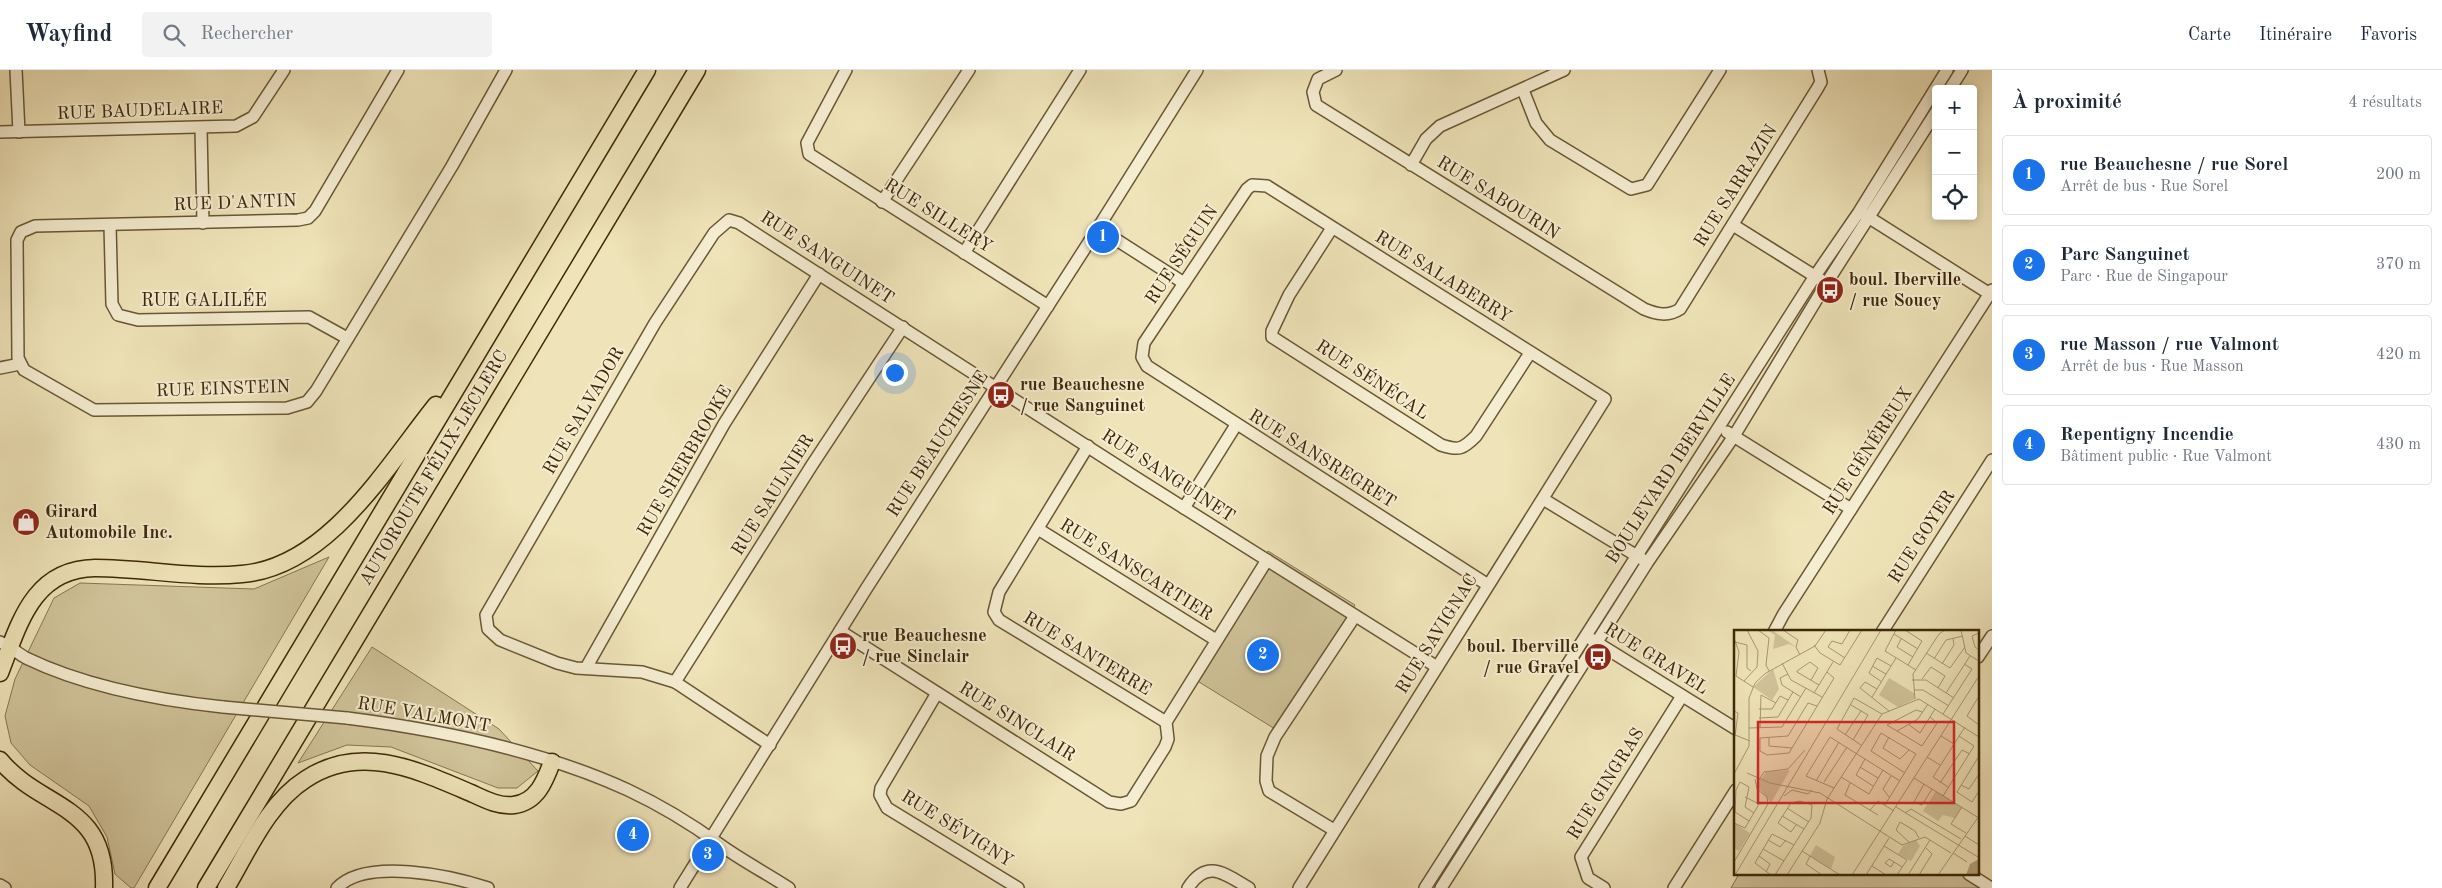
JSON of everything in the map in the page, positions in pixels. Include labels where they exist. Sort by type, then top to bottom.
[{"type":"highway","name":"AUTOROUTE FÉLIX-LECLERC","points":[[157,888],[647,70]]},
{"type":"highway","name":"AUTOROUTE FÉLIX-LECLERC","points":[[206,888],[696,70]]},
{"type":"highway","points":[[0,673],[4,650],[30,604],[41,590],[58,577],[73,571],[101,568],[237,575],[268,570],[297,556],[337,525],[364,496],[476,354]]},
{"type":"highway","points":[[0,760],[20,779],[68,809],[84,824],[94,838],[101,855],[105,873],[104,888]]},
{"type":"highway","points":[[226,888],[281,800],[305,779],[328,768],[357,761],[384,761],[417,770],[495,803],[511,805],[523,803],[535,795],[544,782],[552,762]]},
{"type":"street","points":[[16,70],[19,132]]},
{"type":"street","name":"RUE BAUDELAIRE","points":[[0,132],[236,126],[253,117],[284,70]]},
{"type":"street","name":"RUE D'ANTIN","points":[[20,364],[18,358],[17,240],[21,232],[35,226],[202,223],[298,220],[308,218],[315,211],[398,70]]},
{"type":"street","name":"RUE EINSTEIN","points":[[20,364],[24,370],[94,410],[287,408],[307,402],[316,391],[452,166],[506,70]]},
{"type":"street","name":"RUE SILLERY","points":[[846,70],[807,143],[809,154],[1048,306]]},
{"type":"street","points":[[882,202],[969,70]]},
{"type":"street","points":[[964,253],[1080,70]]},
{"type":"street","name":"RUE BEAUCHESNE","points":[[680,888],[840,631],[1197,70]]},
{"type":"street","name":"RUE SABOURIN","points":[[1336,70],[1318,79],[1313,92],[1316,105],[1644,309],[1656,314],[1669,314]]},
{"type":"street","points":[[1411,164],[1426,139],[1440,126],[1564,70]]},
{"type":"street","points":[[1523,90],[1536,123],[1550,140],[1631,190],[1647,185],[1720,70]]},
{"type":"street","name":"RUE SARRAZIN","points":[[1669,314],[1680,309],[1817,90],[1821,82],[1818,70]]},
{"type":"street","name":"BOULEVARD IBERVILLE","points":[[1425,888],[1584,635],[1815,276],[1859,212],[1947,70]]},
{"type":"street","points":[[1953,85],[1962,70]]},
{"type":"street","name":"BOULEVARD IBERVILLE","points":[[1441,888],[1647,563],[1734,436],[1826,284],[1932,118]]},
{"type":"street","points":[[202,128],[202,223]]},
{"type":"street","name":"RUE SÉGUIN","points":[[1142,357],[1144,343],[1247,189],[1252,185],[1263,185]]},
{"type":"street","name":"RUE SALABERRY","points":[[1263,185],[1605,399]]},
{"type":"street","points":[[1859,212],[1991,292]]},
{"type":"street","name":"RUE SANGUINET","points":[[729,220],[739,223],[1184,508],[1437,666]]},
{"type":"street","name":"RUE SALVADOR","points":[[586,668],[576,668],[535,656],[500,640],[488,629],[486,616],[655,322],[714,233],[729,220]]},
{"type":"street","name":"RUE GALILÉE","points":[[110,225],[112,304],[118,315],[138,320],[309,317],[347,338]]},
{"type":"street","points":[[1733,225],[1826,284]]},
{"type":"street","points":[[1098,228],[1184,283]]},
{"type":"street","name":"RUE SÉNÉCAL","points":[[1332,228],[1289,296],[1272,331],[1272,337],[1441,445],[1453,450],[1466,446],[1476,436],[1530,353]]},
{"type":"street","name":"RUE SHERBROOKE","points":[[586,668],[724,424],[819,274]]},
{"type":"street","name":"RUE GÉNÉREUX","points":[[1775,630],[1991,292]]},
{"type":"street","name":"RUE SAULNIER","points":[[675,682],[812,465],[903,328]]},
{"type":"street","name":"RUE SANSREGRET","points":[[1142,357],[1154,373],[1488,585]]},
{"type":"street","points":[[0,368],[20,364]]},
{"type":"street","name":"RUE SAVIGNAC","points":[[1299,888],[1605,399]]},
{"type":"street","points":[[1184,508],[1236,425]]},
{"type":"street","points":[[1720,426],[1851,509]]},
{"type":"street","points":[[1038,529],[1088,446]]},
{"type":"street","name":"RUE GOYER","points":[[1883,630],[1992,460]]},
{"type":"street","points":[[1543,499],[1647,563]]},
{"type":"street","name":"RUE SANTERRE","points":[[1038,529],[999,592],[994,612],[999,620],[1166,722]]},
{"type":"street","name":"RUE SANSCARTIER","points":[[1038,529],[1216,640]]},
{"type":"street","points":[[1166,722],[1267,560]]},
{"type":"street","points":[[1334,830],[1269,791],[1266,781],[1267,756],[1285,719],[1355,616]]},
{"type":"street","name":"RUE SINCLAIR","points":[[840,631],[1109,802],[1126,803],[1131,801],[1165,747],[1168,739],[1166,722]]},
{"type":"street","name":"RUE GRAVEL","points":[[1584,635],[1734,728]]},
{"type":"street","points":[[1980,654],[1992,636]]},
{"type":"street","name":"RUE VALMONT","points":[[4,650],[67,674],[126,691],[164,699],[223,707],[346,718],[455,735],[552,762],[589,774],[635,794],[711,837],[790,888]]},
{"type":"street","points":[[586,668],[642,672],[675,682],[770,745]]},
{"type":"street","name":"RUE SÉVIGNY","points":[[937,693],[881,788],[880,795],[887,808],[1018,888]]},
{"type":"street","name":"RUE GINGRAS","points":[[1604,888],[1588,878],[1581,856],[1682,696]]},
{"type":"street","points":[[1674,888],[1734,793]]},
{"type":"street","points":[[1188,888],[1195,876],[1219,870],[1249,888]]},
{"type":"street","points":[[337,888],[345,880],[370,873],[406,871],[443,875],[482,887]]},
{"type":"street","points":[[443,875],[443,888]]},
{"type":"street","points":[[1972,876],[1991,888]]},
{"type":"street","points":[[0,885],[5,888]]},
{"type":"shaded area","points":[[1268,551],[1355,605],[1275,729],[1191,677]]},
{"type":"shaded area","points":[[329,557],[134,888],[131,888],[115,874],[107,837],[89,806],[30,765],[11,743],[5,716],[15,679],[54,598],[80,583],[254,589]]},
{"type":"shaded area","points":[[372,647],[499,729],[538,771],[517,788],[498,788],[391,747],[347,745],[298,763]]},
{"type":"shaded area","points":[[1738,876],[1972,876],[1991,888],[1731,888]]},
{"type":"place","name":"rue Beauchesne / rue Sorel","points":[[1103,237]]},
{"type":"place","name":"boul. Iberville / rue Soucy","points":[[1830,290]]},
{"type":"place","name":"rue Beauchesne / rue Sanguinet","points":[[1001,395]]},
{"type":"place","name":"Girard Automobile Inc.","points":[[26,522]]},
{"type":"place","name":"rue Beauchesne / rue Sinclair","points":[[843,646]]},
{"type":"place","name":"Parc Sanguinet","points":[[1263,655]]},
{"type":"place","name":"boul. Iberville / rue Gravel","points":[[1598,657]]},
{"type":"place","name":"Repentigny Incendie","points":[[633,835]]},
{"type":"place","name":"rue Masson / rue Valmont","points":[[708,855]]}]
